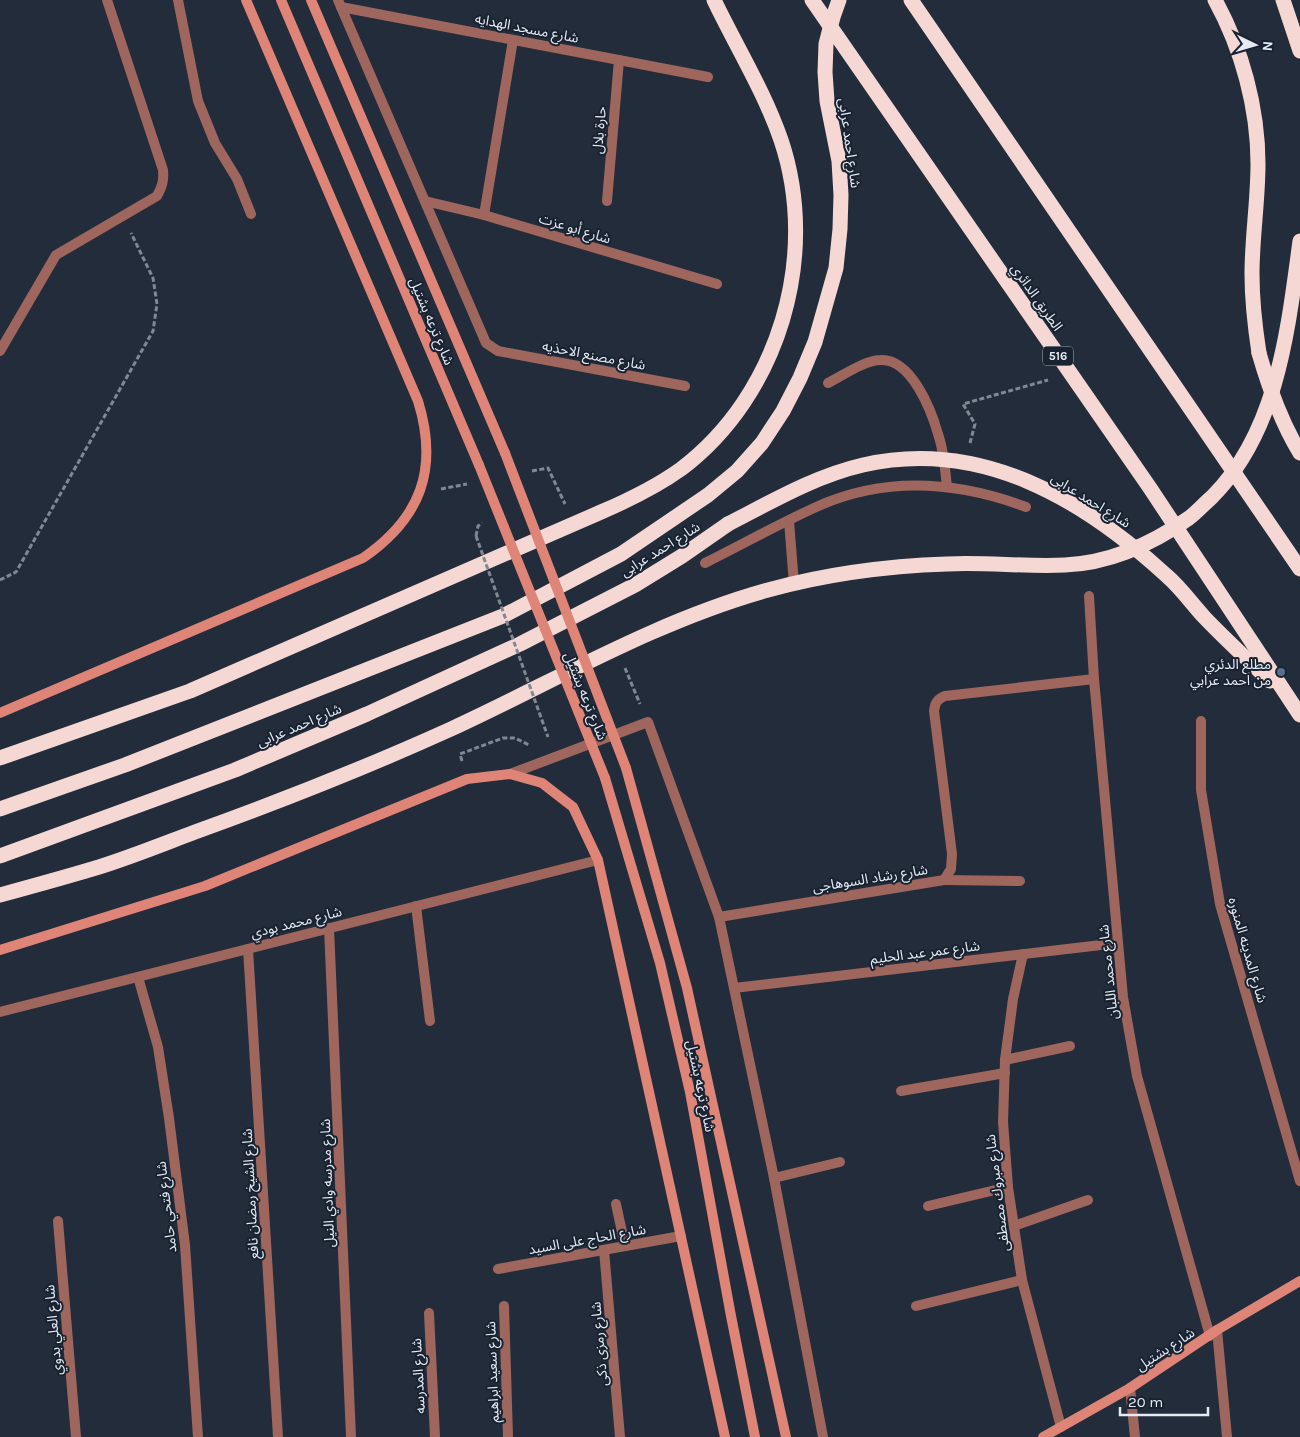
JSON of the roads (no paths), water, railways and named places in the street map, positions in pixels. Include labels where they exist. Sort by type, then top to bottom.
[{"type":"highway","points":[[0,758],[190,691],[643,493],[681,468],[715,438],[744,402],[767,363],[784,320],[793,276],[796,230],[792,184],[781,140],[763,98],[714,0]]},
{"type":"highway","name":"الطريق الدائري","points":[[812,0],[1071,374],[1300,715]]},
{"type":"highway","name":"شارع احمد عرابى","points":[[0,809],[125,765],[503,616],[621,554],[708,496],[737,471],[762,443],[792,395],[815,342],[836,268],[841,195],[839,161],[827,101],[825,72],[826,44],[832,17],[839,0]]},
{"type":"highway","points":[[911,0],[1300,569]]},
{"type":"highway","points":[[1215,0],[1232,34],[1242,63],[1256,127],[1258,162],[1252,276],[1259,353],[1276,408],[1288,434],[1300,453]]},
{"type":"highway","points":[[1283,0],[1300,51]]},
{"type":"highway","points":[[0,895],[101,866],[265,807],[449,730],[665,626],[734,600],[794,584],[842,574],[915,565],[989,563],[1078,564],[1113,557],[1155,540],[1193,515],[1225,483],[1250,446],[1269,399],[1282,351],[1292,301],[1300,241]]},
{"type":"highway","name":"شارع احمد عرابى","points":[[0,856],[235,770],[367,714],[520,644],[635,585],[682,556],[728,524],[776,499],[826,477],[863,465],[901,460],[940,459],[978,465],[1015,475],[1051,491],[1113,530],[1168,576],[1205,618],[1290,701]]},
{"type":"street","points":[[0,351],[56,255],[157,196],[162,188],[163,170],[107,0]]},
{"type":"street","points":[[178,0],[198,101],[215,143],[237,179],[251,214]]},
{"type":"street","points":[[0,713],[363,558],[396,531],[409,513],[418,494],[425,471],[427,447],[425,424],[418,401],[246,0]]},
{"type":"street","name":"شارع ترعه بشتيل","points":[[281,0],[478,465],[605,778],[660,963],[690,1092],[755,1437]]},
{"type":"street","name":"شارع ترعه بشتيل","points":[[311,0],[505,454],[626,768],[687,988],[786,1437]]},
{"type":"street","points":[[339,3],[425,201]]},
{"type":"street","name":"شارع مسجد الهدايه","points":[[339,3],[513,40],[708,78]]},
{"type":"street","points":[[484,215],[513,40]]},
{"type":"street","name":"حارة بلال","points":[[607,201],[619,60]]},
{"type":"street","name":"شارع أبو عزت","points":[[425,201],[484,215],[717,284]]},
{"type":"street","name":"شارع مصنع الاحذيه","points":[[425,201],[486,343],[498,351],[685,386]]},
{"type":"street","points":[[828,383],[873,361],[883,360],[901,366],[908,373],[922,395],[936,427],[944,461],[947,487]]},
{"type":"street","points":[[705,563],[815,507],[871,490],[900,486],[947,487],[982,492],[1026,507]]},
{"type":"street","points":[[789,521],[794,584]]},
{"type":"street","name":"شارع محمد اللبان","points":[[1089,596],[1094,679],[1123,996],[1137,1076],[1214,1333],[1227,1437]]},
{"type":"street","name":"شارع رشاد السوهاجى","points":[[719,917],[944,880],[951,869],[952,854],[934,711],[935,704],[945,696],[1094,679]]},
{"type":"street","name":"شارع المدينه المنوره","points":[[1201,721],[1200,790],[1220,904],[1300,1181]]},
{"type":"street","points":[[0,950],[205,886],[467,779],[510,774],[648,722],[719,917],[774,1178],[823,1437]]},
{"type":"street","points":[[510,774],[542,783],[573,807],[598,860],[725,1437]]},
{"type":"street","name":"شارع محمد بودي","points":[[0,1012],[598,860]]},
{"type":"street","points":[[944,880],[1020,881]]},
{"type":"street","points":[[416,906],[430,1020]]},
{"type":"street","name":"شارع مدرسه وادي النيل","points":[[329,928],[351,1437]]},
{"type":"street","name":"شارع عمر عبد الحليم","points":[[734,988],[1118,943]]},
{"type":"street","name":"شارع الشيخ رمضان نافع","points":[[248,948],[278,1437]]},
{"type":"street","name":"شارع مبروك مصطفى","points":[[1023,954],[1013,999],[1005,1060],[1003,1122],[1008,1187],[1022,1280],[1061,1427]]},
{"type":"street","name":"شارع فتحي حامد","points":[[138,977],[158,1047],[179,1196],[185,1245],[198,1437]]},
{"type":"street","points":[[1005,1060],[1070,1046]]},
{"type":"street","points":[[901,1091],[1005,1073]]},
{"type":"street","points":[[774,1178],[840,1162]]},
{"type":"street","points":[[928,1206],[1008,1187]]},
{"type":"street","points":[[1014,1226],[1088,1200]]},
{"type":"street","points":[[616,1204],[625,1246]]},
{"type":"street","name":"شارع العلي بدوي","points":[[58,1221],[76,1437]]},
{"type":"street","name":"شارع الحاج على السيد","points":[[498,1269],[681,1236]]},
{"type":"street","name":"شارع رمزى ذكى","points":[[604,1250],[620,1437]]},
{"type":"street","points":[[916,1306],[1022,1280]]},
{"type":"street","name":"شارع بشتيل","points":[[1044,1437],[1130,1388],[1214,1333],[1300,1281]]},
{"type":"street","name":"شارع سعيد ابراهيم","points":[[504,1306],[508,1437]]},
{"type":"street","name":"شارع المدرسه","points":[[429,1313],[435,1437]]},
{"type":"street","points":[[1130,1388],[1135,1437]]},
{"type":"place","name":"مطلع الدئري من احمد عرابي","points":[[1281,672]]}]
